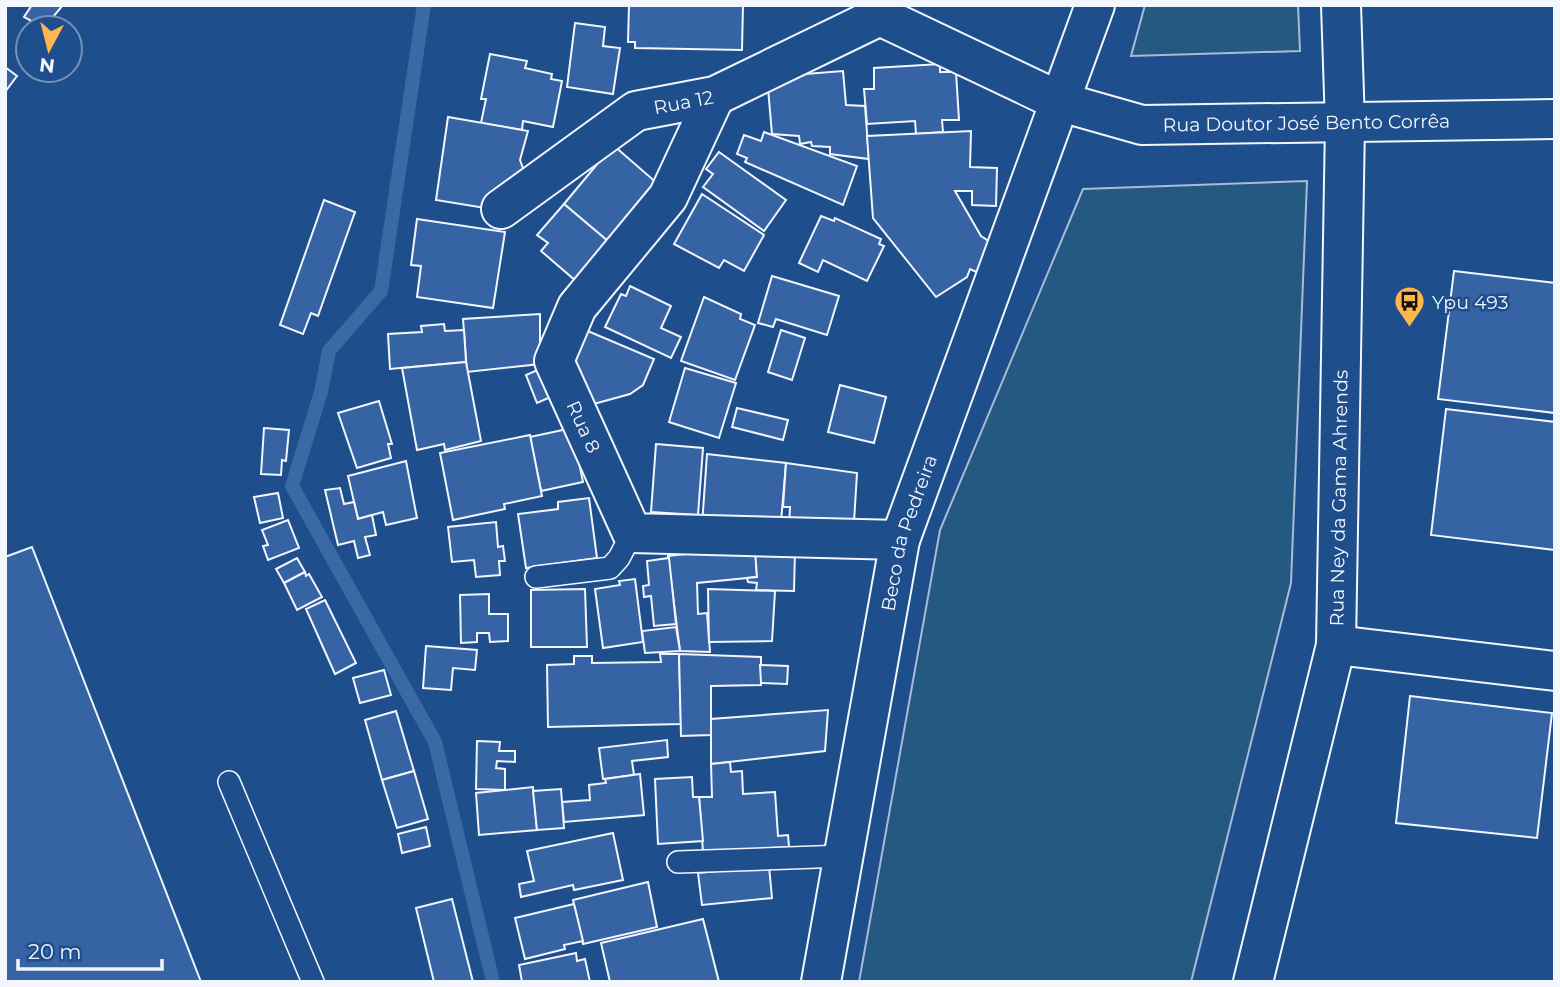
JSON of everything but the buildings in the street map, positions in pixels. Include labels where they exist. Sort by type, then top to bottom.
[{"type":"street","name":"Beco da Pedreira","points":[[821,982],[900,540],[1095,5]]},
{"type":"street","name":"Rua Ney da Gama Ahrends","points":[[1253,982],[1336,645],[1345,124],[1341,5]]},
{"type":"street","points":[[876,11],[1061,102]]},
{"type":"street","name":"Rua 12","points":[[501,209],[636,111],[715,96],[876,11]]},
{"type":"street","name":"Rua 8","points":[[632,533],[554,361],[577,307],[668,197],[715,96]]},
{"type":"street","name":"Rua Doutor José Bento Corrêa","points":[[1061,102],[1142,125],[1555,119]]},
{"type":"street","points":[[632,533],[900,540]]},
{"type":"street","points":[[1336,645],[1555,671]]},
{"type":"lane","points":[[536,577],[610,568],[619,558],[632,533]]},
{"type":"lane","points":[[229,782],[313,982]]},
{"type":"lane","points":[[678,862],[844,856]]},
{"type":"shaded area","points":[[1145,5],[1298,5],[1300,51],[1131,56]]},
{"type":"shaded area","points":[[1307,181],[1291,583],[1191,982],[859,982],[940,530],[1083,189]]},
{"type":"waterway","points":[[424,5],[381,291],[329,351],[321,392],[292,486],[435,742],[493,982]]},
{"type":"place","name":"Ypu 493","points":[[1409,329]]}]
